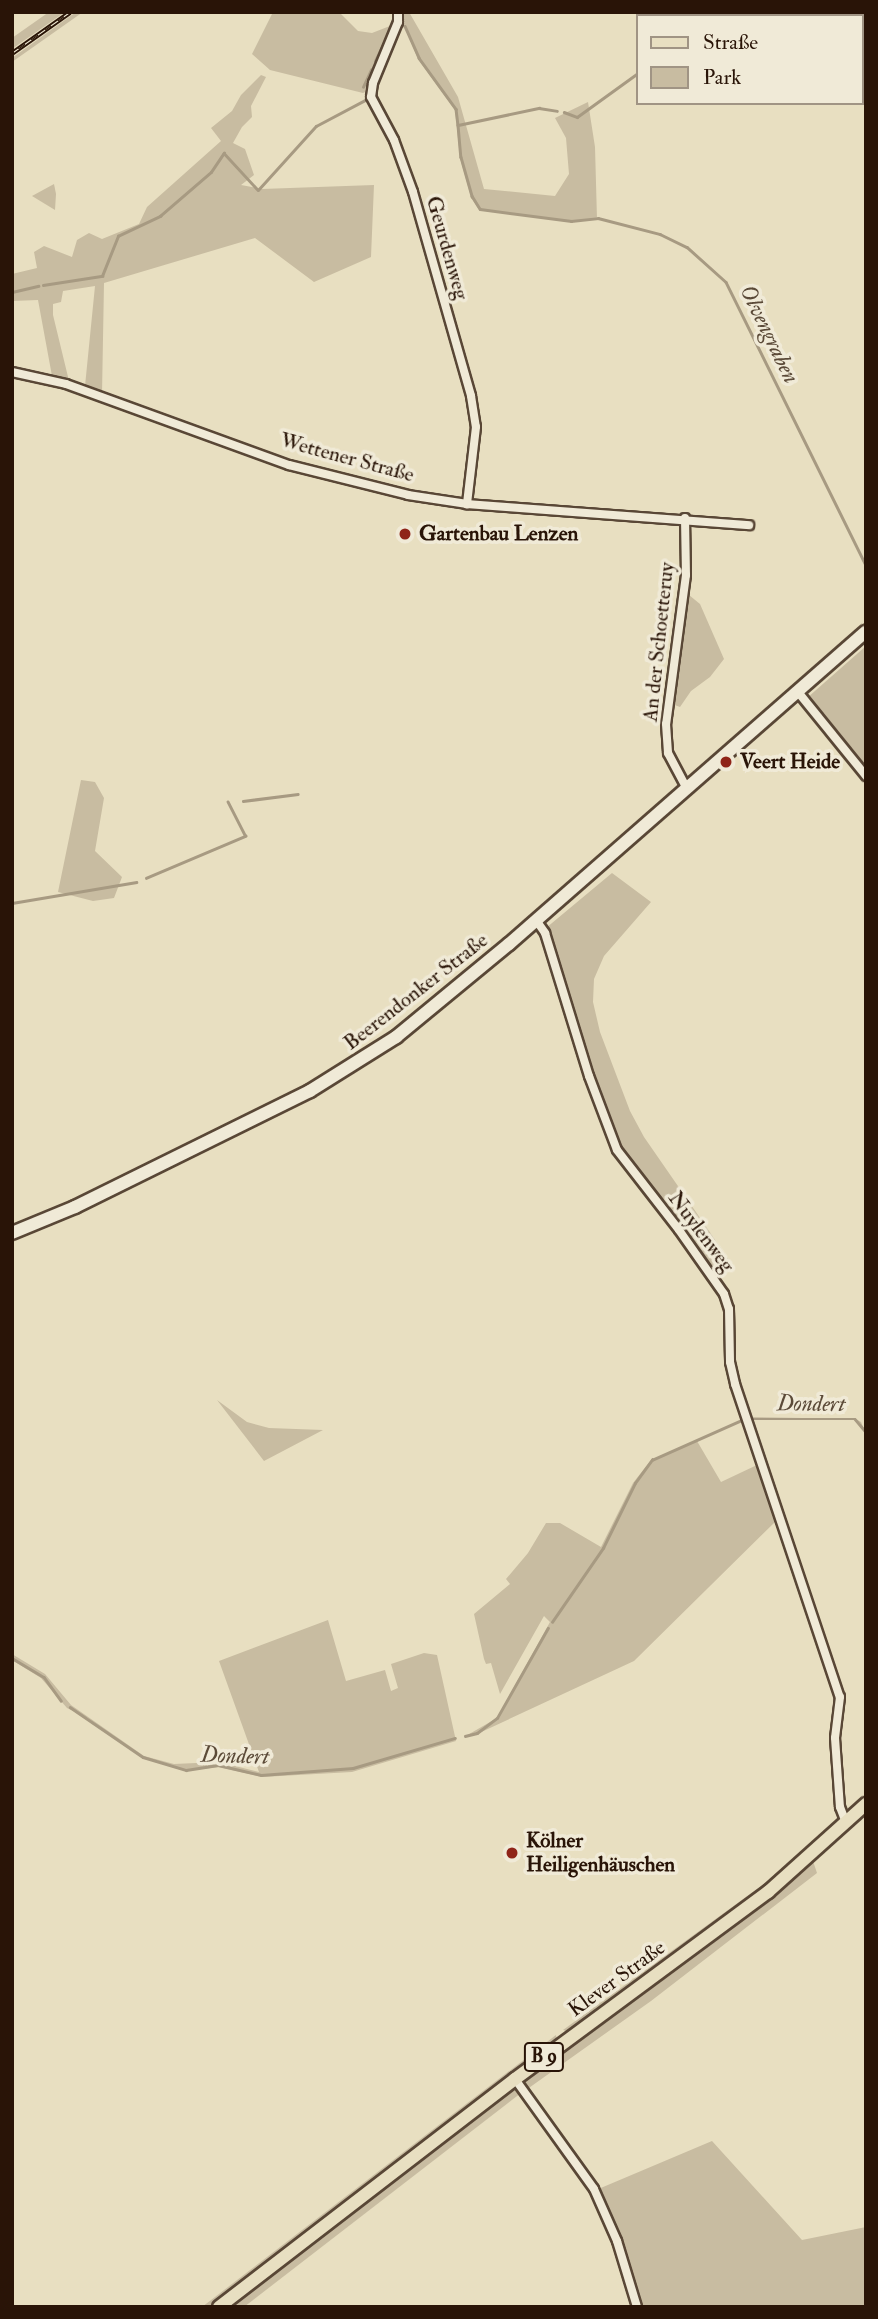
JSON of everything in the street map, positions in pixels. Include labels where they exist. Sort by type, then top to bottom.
[{"type":"main road","name":"Klever Straße","points":[[219,2307],[514,2079],[768,1892],[866,1804]]},
{"type":"street","name":"Geurdenweg","points":[[398,12],[398,22],[375,76],[371,97],[394,141],[413,191],[471,396],[477,427],[467,504]]},
{"type":"street","name":"Wettener Straße","points":[[12,372],[66,384],[289,465],[386,491],[467,504],[685,519]]},
{"type":"street","points":[[685,519],[749,525]]},
{"type":"street","name":"An der Schoetteruy","points":[[685,519],[686,575],[666,724],[668,753],[686,788]]},
{"type":"street","points":[[866,632],[798,692],[866,776]]},
{"type":"street","name":"Beerendonker Straße","points":[[12,1233],[67,1211],[234,1130],[355,1065],[433,1009],[798,692]]},
{"type":"street","name":"Nuylenweg","points":[[536,920],[545,933],[589,1076],[617,1150],[680,1230],[724,1294],[730,1318],[730,1362],[735,1384],[840,1697],[835,1738],[840,1807],[846,1823]]},
{"type":"street","points":[[514,2079],[594,2189],[617,2241],[637,2307]]},
{"type":"green space","points":[[49,12],[65,12],[12,49],[12,38]]},
{"type":"green space","points":[[76,12],[83,12],[12,62],[12,58]]},
{"type":"green space","points":[[273,12],[339,12],[358,31],[372,33],[395,24],[369,90],[363,93],[270,70],[252,54]]},
{"type":"green space","points":[[401,12],[409,12],[458,97],[484,189],[555,196],[569,174],[566,138],[555,118],[588,102],[595,147],[597,219],[572,222],[479,210],[471,197],[460,158],[455,110],[418,59],[405,28],[402,27]]},
{"type":"green space","points":[[261,75],[266,77],[251,106],[252,117],[242,127],[233,143],[245,149],[254,175],[241,185],[262,189],[374,185],[371,257],[314,282],[255,238],[104,283],[102,394],[85,386],[95,286],[63,291],[61,302],[53,304],[53,315],[69,381],[52,376],[38,300],[12,301],[12,274],[37,268],[34,252],[44,246],[72,257],[77,240],[89,233],[102,239],[139,224],[147,207],[221,141],[211,128],[232,111],[241,95]]},
{"type":"green space","points":[[54,184],[56,194],[55,210],[32,196]]},
{"type":"green space","points":[[689,595],[700,604],[724,659],[710,677],[691,691],[680,707],[672,704]]},
{"type":"green space","points":[[866,646],[866,771],[807,698]]},
{"type":"green space","points":[[81,780],[95,782],[104,798],[95,851],[122,877],[114,898],[93,901],[58,892]]},
{"type":"green space","points":[[612,873],[651,902],[604,956],[594,979],[593,1002],[600,1032],[630,1111],[644,1137],[734,1267],[719,1277],[620,1149],[592,1075],[546,928]]},
{"type":"green space","points":[[217,1400],[247,1422],[269,1428],[323,1430],[264,1461]]},
{"type":"green space","points":[[750,1417],[856,1419],[861,1422],[866,1434],[860,1423],[854,1420]]},
{"type":"green space","points":[[742,1420],[697,1441],[721,1482],[757,1465],[776,1521],[634,1661],[477,1734],[464,1737],[497,1718],[550,1622],[544,1616],[500,1694],[491,1663],[486,1664],[484,1659],[474,1614],[510,1584],[506,1579],[528,1553],[546,1523],[560,1523],[601,1547],[633,1483],[651,1460]]},
{"type":"green space","points":[[328,1620],[346,1681],[385,1670],[391,1691],[398,1688],[391,1664],[424,1653],[437,1655],[456,1741],[352,1772],[262,1777],[219,1767],[185,1771],[142,1758],[88,1718],[67,1708],[41,1678],[12,1660],[12,1654],[45,1674],[71,1705],[144,1756],[174,1764],[219,1762],[259,1772],[219,1661]]},
{"type":"green space","points":[[803,1850],[806,1853],[762,1891],[569,2032],[563,2030],[761,1886]]},
{"type":"green space","points":[[813,1861],[817,1873],[651,2001],[526,2090],[526,2078],[763,1902]]},
{"type":"green space","points":[[556,2035],[557,2042],[210,2307],[202,2307]]},
{"type":"green space","points":[[508,2091],[521,2093],[244,2307],[227,2307]]},
{"type":"green space","points":[[712,2141],[802,2240],[866,2227],[866,2307],[636,2307],[596,2190]]},
{"type":"waterway","points":[[405,26],[419,58],[456,109],[458,125],[539,108],[557,111]]},
{"type":"waterway","points":[[375,61],[391,28]]},
{"type":"waterway","points":[[363,87],[371,70]]},
{"type":"waterway","points":[[564,112],[577,117],[636,74]]},
{"type":"waterway","points":[[43,285],[102,276],[118,236],[160,216],[211,172],[224,153],[258,190],[316,126],[367,99]]},
{"type":"waterway","name":"Olvengraben","points":[[458,125],[461,157],[472,196],[480,209],[571,221],[598,218],[660,234],[687,247],[726,282],[866,565]]},
{"type":"waterway","points":[[12,292],[38,286]]},
{"type":"waterway","points":[[243,801],[298,794]]},
{"type":"waterway","points":[[146,878],[245,836],[228,802]]},
{"type":"waterway","points":[[12,903],[136,882]]},
{"type":"waterway","name":"Dondert","points":[[750,1419],[855,1419],[866,1432]]},
{"type":"waterway","name":"Dondert","points":[[552,1622],[603,1548],[635,1483],[652,1460],[742,1420]]},
{"type":"waterway","name":"Dondert","points":[[465,1736],[477,1733],[497,1718],[548,1628]]},
{"type":"waterway","name":"Dondert","points":[[12,1658],[44,1677],[61,1700]]},
{"type":"waterway","name":"Dondert","points":[[70,1707],[143,1757],[186,1770],[218,1765],[261,1775],[353,1768],[455,1738]]},
{"type":"railway","points":[[12,53],[70,12]]},
{"type":"place","name":"Gartenbau Lenzen","points":[[405,534]]},
{"type":"place","name":"Veert Heide","points":[[726,762]]},
{"type":"place","name":"Kölner Heiligenhäuschen","points":[[512,1853]]}]
